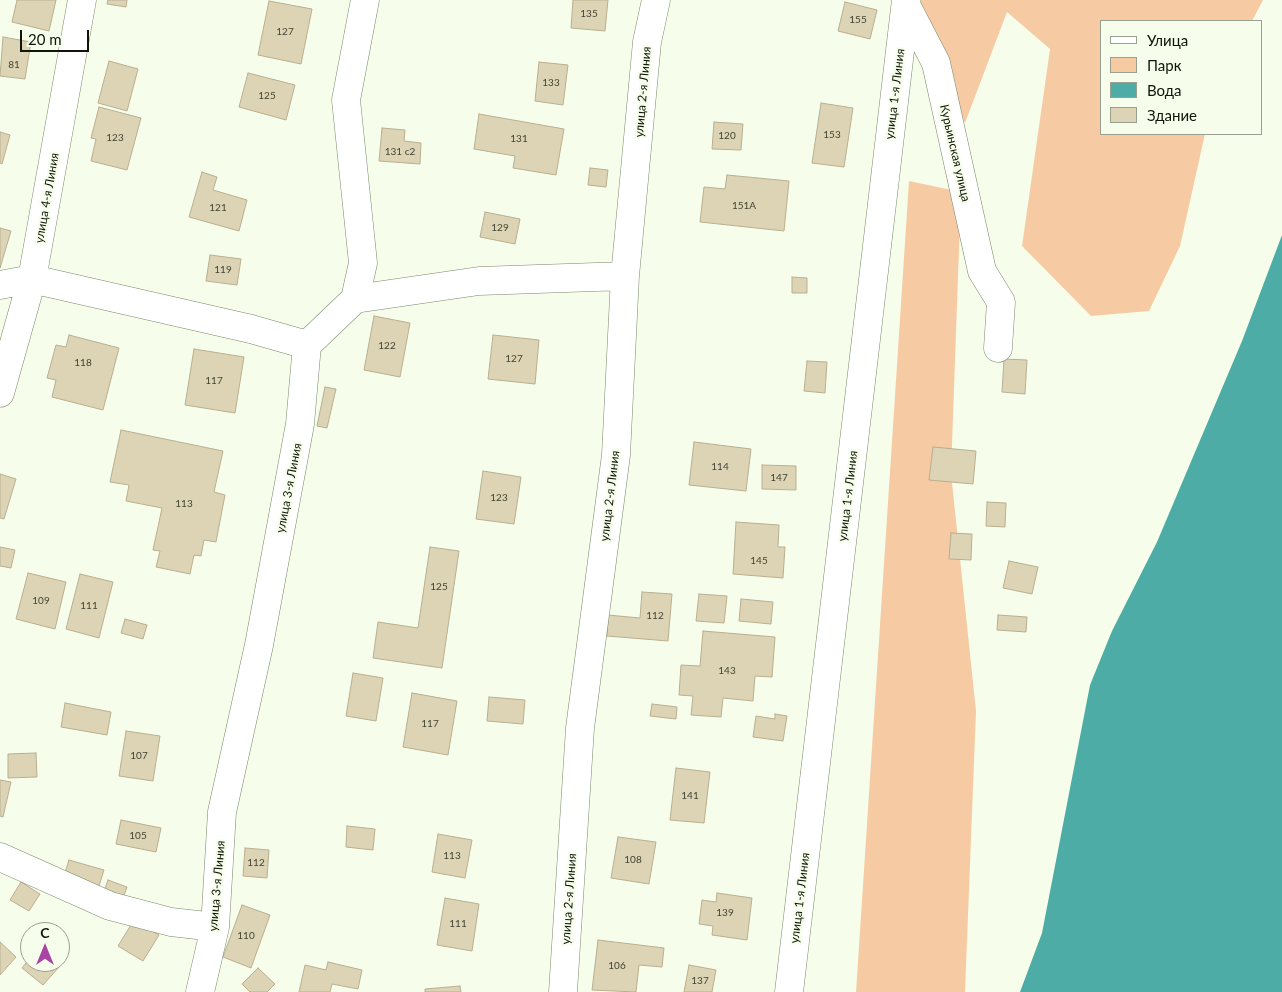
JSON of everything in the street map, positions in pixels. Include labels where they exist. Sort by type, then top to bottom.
[{"type":"street","name":"улица 4-я Линия","points":[[0,393],[32,279],[82,0]]},
{"type":"street","points":[[356,299],[362,263],[346,100],[365,0]]},
{"type":"street","name":"улица 2-я Линия","points":[[563,992],[580,728],[616,455],[626,276],[647,42],[656,0]]},
{"type":"street","name":"Курьинская улица","points":[[906,3],[936,63],[982,271],[1001,302],[998,348]]},
{"type":"street","name":"улица 1-я Линия","points":[[789,992],[906,3]]},
{"type":"street","points":[[0,285],[32,279],[250,329],[307,345],[356,299],[479,281],[626,276]]},
{"type":"street","name":"улица 3-я Линия","points":[[200,992],[215,927],[222,812],[259,645],[300,424],[307,345]]},
{"type":"street","points":[[0,857],[27,871],[110,906],[171,922],[215,927]]},
{"type":"green space","points":[[921,0],[1263,0],[1253,20],[1100,20],[1100,135],[1205,135],[1180,246],[1149,311],[1091,316],[1022,246],[1050,49],[1007,12],[965,123],[920,15]]},
{"type":"green space","points":[[909,181],[961,192],[951,473],[976,711],[965,992],[856,992]]},
{"type":"water","points":[[1282,235],[1282,992],[1020,992],[1042,933],[1090,685],[1112,631],[1157,542],[1242,341]]},
{"type":"building","points":[[17,0],[56,0],[49,31],[12,22]]},
{"type":"building","points":[[108,0],[127,0],[126,7],[107,4]]},
{"type":"building","points":[[573,0],[608,0],[605,31],[571,28]]},
{"type":"building","points":[[269,1],[312,9],[301,64],[258,55]]},
{"type":"building","points":[[845,2],[877,10],[870,39],[838,31]]},
{"type":"building","points":[[3,37],[31,42],[25,79],[0,76]]},
{"type":"building","points":[[109,61],[138,69],[127,111],[98,103]]},
{"type":"building","points":[[539,62],[568,65],[563,105],[535,101]]},
{"type":"building","points":[[248,73],[295,85],[286,120],[239,107]]},
{"type":"building","points":[[821,103],[853,108],[844,167],[812,163]]},
{"type":"building","points":[[99,107],[141,118],[127,170],[91,161],[96,139],[91,138]]},
{"type":"building","points":[[479,114],[564,129],[556,175],[513,168],[515,156],[474,149]]},
{"type":"building","points":[[714,122],[743,124],[741,150],[712,149]]},
{"type":"building","points":[[382,128],[405,130],[404,141],[421,143],[420,164],[379,161]]},
{"type":"building","points":[[0,132],[10,135],[2,164],[0,163]]},
{"type":"building","points":[[590,168],[608,170],[606,187],[588,185]]},
{"type":"building","points":[[202,172],[217,177],[213,190],[247,200],[239,231],[189,217]]},
{"type":"building","points":[[727,175],[789,181],[784,231],[700,222],[704,187],[725,189]]},
{"type":"building","points":[[485,212],[520,219],[515,244],[480,237]]},
{"type":"building","points":[[0,228],[11,231],[0,268]]},
{"type":"building","points":[[210,255],[241,259],[237,285],[206,281]]},
{"type":"building","points":[[792,277],[807,278],[807,293],[792,293]]},
{"type":"building","points":[[374,316],[410,323],[400,377],[364,370]]},
{"type":"building","points":[[69,335],[119,348],[103,410],[52,397],[56,380],[47,378],[56,345],[66,347]]},
{"type":"building","points":[[493,335],[539,340],[535,384],[488,379]]},
{"type":"building","points":[[194,349],[244,357],[235,413],[185,405]]},
{"type":"building","points":[[1004,359],[1027,360],[1025,394],[1002,392]]},
{"type":"building","points":[[807,361],[827,362],[825,393],[804,391]]},
{"type":"building","points":[[325,387],[336,389],[327,428],[317,426]]},
{"type":"building","points":[[121,430],[223,451],[214,492],[225,495],[216,542],[204,540],[201,556],[194,555],[190,574],[156,567],[160,551],[153,550],[162,508],[126,501],[129,485],[110,482]]},
{"type":"building","points":[[694,442],[751,449],[746,491],[689,485]]},
{"type":"building","points":[[933,447],[976,451],[973,484],[929,480]]},
{"type":"building","points":[[762,465],[796,466],[796,490],[762,489]]},
{"type":"building","points":[[483,471],[521,477],[514,524],[476,519]]},
{"type":"building","points":[[0,474],[16,479],[4,519],[0,518]]},
{"type":"building","points":[[987,502],[1006,503],[1005,527],[986,526]]},
{"type":"building","points":[[736,522],[779,525],[778,547],[785,547],[783,578],[733,574]]},
{"type":"building","points":[[951,533],[972,534],[971,560],[949,559]]},
{"type":"building","points":[[0,547],[15,550],[11,568],[0,566]]},
{"type":"building","points":[[430,547],[459,551],[442,668],[373,658],[378,622],[418,628]]},
{"type":"building","points":[[1009,561],[1038,567],[1032,594],[1003,588]]},
{"type":"building","points":[[28,573],[66,582],[55,629],[16,619]]},
{"type":"building","points":[[80,574],[113,582],[99,638],[66,629]]},
{"type":"building","points":[[642,592],[672,594],[668,641],[607,636],[608,615],[640,618]]},
{"type":"building","points":[[699,594],[727,596],[724,623],[696,621]]},
{"type":"building","points":[[741,599],[773,602],[771,624],[739,621]]},
{"type":"building","points":[[998,615],[1027,617],[1026,632],[997,630]]},
{"type":"building","points":[[125,619],[147,625],[143,639],[121,633]]},
{"type":"building","points":[[703,631],[775,637],[772,677],[755,676],[753,701],[723,698],[721,717],[691,715],[693,696],[679,695],[681,665],[700,666]]},
{"type":"building","points":[[353,673],[383,678],[376,721],[346,716]]},
{"type":"building","points":[[412,693],[457,701],[448,755],[403,747]]},
{"type":"building","points":[[489,697],[525,700],[523,724],[487,721]]},
{"type":"building","points":[[65,703],[111,712],[107,735],[61,727]]},
{"type":"building","points":[[652,704],[677,707],[676,719],[650,716]]},
{"type":"building","points":[[775,714],[787,716],[783,741],[753,737],[756,716],[775,719]]},
{"type":"building","points":[[126,731],[160,736],[153,781],[119,776]]},
{"type":"building","points":[[36,753],[37,777],[8,778],[8,754]]},
{"type":"building","points":[[676,768],[710,772],[704,823],[670,820]]},
{"type":"building","points":[[0,780],[11,782],[3,817],[0,816]]},
{"type":"building","points":[[121,820],[161,828],[156,852],[116,844]]},
{"type":"building","points":[[347,826],[375,829],[373,850],[346,847]]},
{"type":"building","points":[[438,834],[472,840],[465,878],[432,872]]},
{"type":"building","points":[[618,837],[656,842],[649,884],[611,878]]},
{"type":"building","points":[[245,848],[269,850],[267,878],[243,876]]},
{"type":"building","points":[[69,860],[104,870],[98,889],[63,879]]},
{"type":"building","points":[[108,880],[127,887],[122,901],[103,894]]},
{"type":"building","points":[[21,882],[40,894],[29,911],[10,900]]},
{"type":"building","points":[[717,893],[752,898],[747,940],[712,935],[713,926],[699,924],[702,900],[716,902]]},
{"type":"building","points":[[445,898],[479,904],[472,951],[437,945]]},
{"type":"building","points":[[242,905],[270,915],[251,968],[223,957]]},
{"type":"building","points":[[134,920],[159,935],[143,961],[118,946]]},
{"type":"building","points":[[598,940],[664,948],[662,967],[639,965],[636,992],[592,990]]},
{"type":"building","points":[[0,942],[16,957],[0,975]]},
{"type":"building","points":[[328,962],[362,970],[358,989],[332,984],[330,992],[299,992],[305,965],[326,970]]},
{"type":"building","points":[[689,965],[716,970],[712,992],[684,992]]},
{"type":"building","points":[[258,968],[275,984],[267,992],[250,992],[242,984]]},
{"type":"building","points":[[27,972],[55,972],[43,985]]},
{"type":"building","points":[[460,986],[461,992],[425,992],[425,989]]}]
